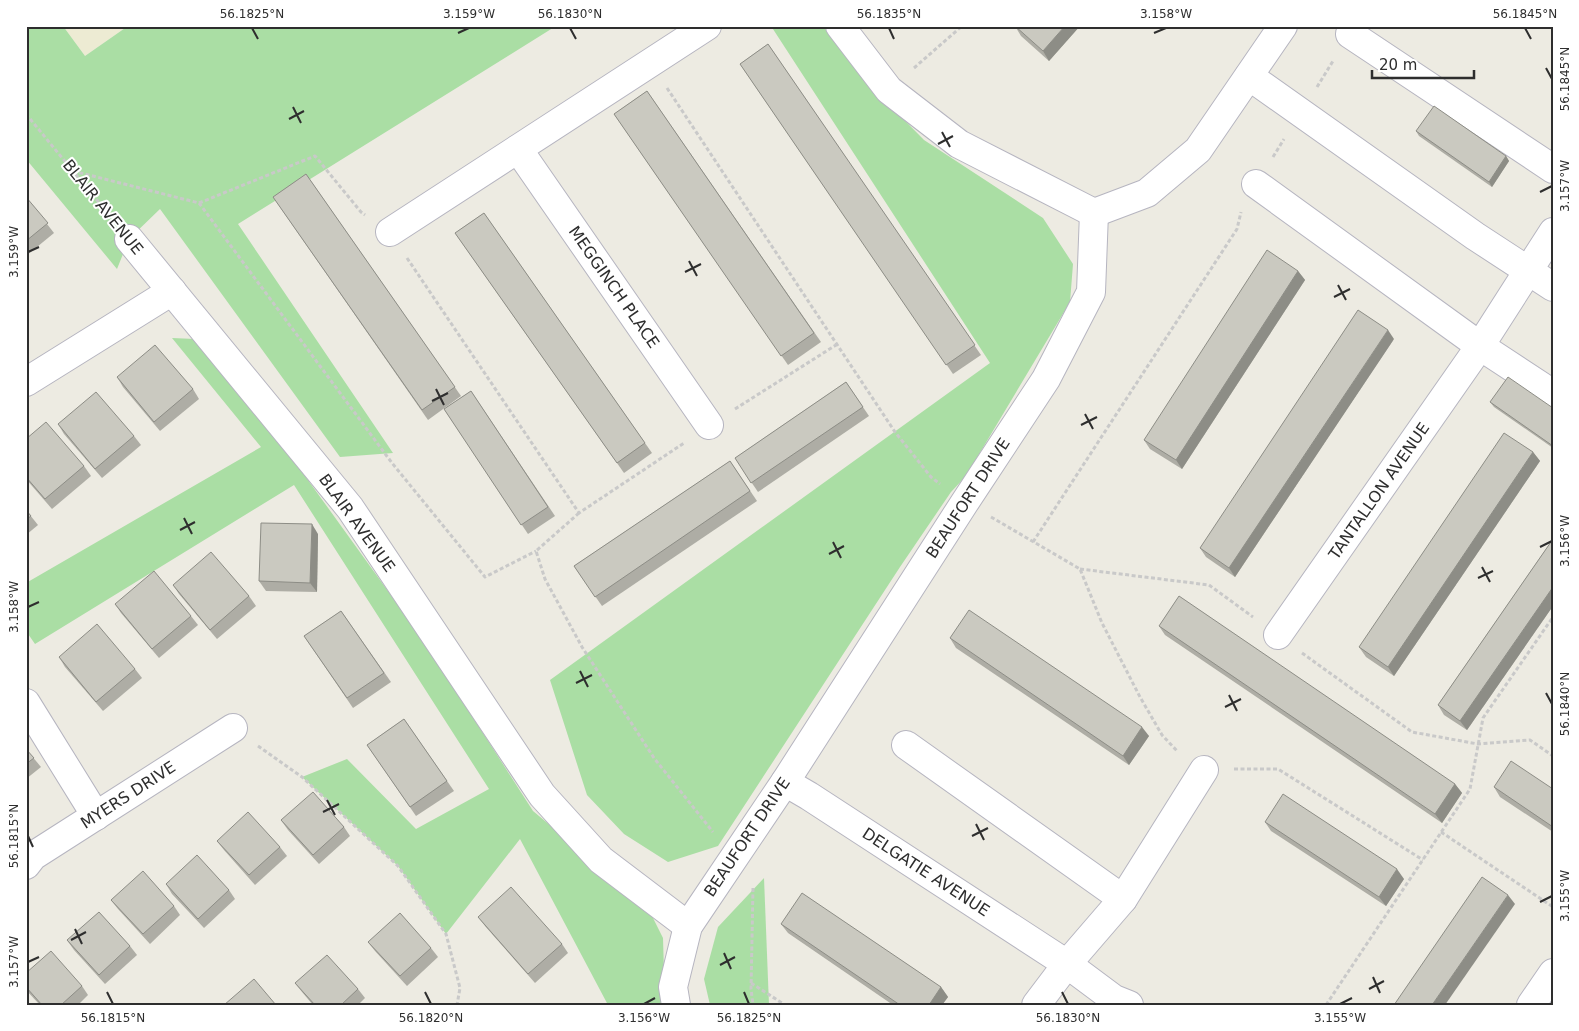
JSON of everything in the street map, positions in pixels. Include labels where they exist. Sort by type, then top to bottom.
[{"type":"street","points":[[390,232],[707,26]]},
{"type":"street","points":[[840,26],[889,90],[959,144],[1094,213],[1146,193],[1198,150],[1283,26]]},
{"type":"street","points":[[1350,34],[1553,169]]},
{"type":"street","points":[[1249,76],[1475,236],[1553,287]]},
{"type":"street","name":"MEGGINCH PLACE","points":[[518,149],[709,425]]},
{"type":"street","points":[[1256,184],[1480,346],[1553,394]]},
{"type":"street","name":"BEAUFORT DRIVE","points":[[676,1005],[673,987],[688,926],[785,782],[965,502],[1046,380],[1091,292],[1094,213]]},
{"type":"street","name":"TANTALLON AVENUE","points":[[1278,635],[1480,346],[1553,232]]},
{"type":"street","name":"BLAIR AVENUE","points":[[129,239],[350,508],[542,794],[601,860],[688,926]]},
{"type":"street","points":[[26,382],[172,291]]},
{"type":"street","points":[[26,704],[96,816]]},
{"type":"street","name":"MYERS DRIVE","points":[[26,866],[33,856],[233,728]]},
{"type":"street","points":[[906,745],[1123,899]]},
{"type":"street","points":[[1036,1005],[1067,964],[1123,899],[1204,770]]},
{"type":"street","name":"DELGATIE AVENUE","points":[[785,782],[1067,964],[1114,999],[1129,1005]]},
{"type":"street","points":[[1531,1005],[1553,973]]},
{"type":"path","points":[[889,90],[962,26]]},
{"type":"path","points":[[1033,542],[1238,229],[1241,209],[1350,34]]},
{"type":"path","points":[[651,63],[836,345],[895,432],[931,477],[965,502],[1080,569],[1210,585],[1412,732],[1478,744],[1530,740],[1553,756]]},
{"type":"path","name":"BLAIR AVENUE","points":[[26,114],[129,239]]},
{"type":"path","points":[[73,171],[200,203],[315,156],[361,212],[390,232],[579,513]]},
{"type":"path","points":[[200,203],[392,463],[485,576],[536,551],[579,513],[709,425],[836,345]]},
{"type":"path","points":[[536,551],[545,579],[582,647],[654,758],[734,858],[754,880],[751,983],[753,1005]]},
{"type":"path","points":[[1080,569],[1102,623],[1140,697],[1162,735],[1180,754],[1204,770],[1278,769],[1423,860]]},
{"type":"path","points":[[1326,1005],[1470,789],[1483,718],[1553,616]]},
{"type":"path","points":[[233,728],[302,777],[398,866],[446,934],[460,988],[457,1005]]},
{"type":"path","points":[[1441,832],[1553,907]]},
{"type":"path","points":[[751,983],[785,1005]]},
{"type":"shaded area","points":[[63,26],[128,26],[85,56]]},
{"type":"green space","points":[[26,26],[63,26],[85,56],[128,26],[556,26],[238,224],[393,453],[340,457],[160,209],[129,239],[117,269],[26,159]]},
{"type":"green space","points":[[771,26],[823,26],[864,79],[924,140],[1043,218],[1073,264],[1070,302],[966,476],[951,492],[900,567],[718,846],[668,862],[624,834],[587,795],[550,680],[990,363]]},
{"type":"green space","points":[[172,338],[195,339],[300,469],[424,641],[533,811],[647,906],[663,938],[665,1005],[608,1005],[520,839],[446,934],[398,866],[302,777],[347,759],[416,829],[489,789],[294,485],[35,644],[26,631],[26,583],[261,447]]},
{"type":"green space","points":[[764,878],[769,1005],[710,1005],[704,979],[718,927]]},
{"type":"building","points":[[1015,26],[1065,26],[1043,51]]},
{"type":"building","points":[[768,44],[975,345],[946,365],[740,64]]},
{"type":"building","points":[[647,91],[814,333],[781,356],[614,114]]},
{"type":"building","points":[[1434,106],[1506,156],[1489,182],[1416,131]]},
{"type":"building","points":[[306,174],[455,387],[422,410],[273,197]]},
{"type":"building","points":[[26,197],[48,223],[26,241]]},
{"type":"building","points":[[484,213],[645,443],[617,463],[455,233]]},
{"type":"building","points":[[1267,250],[1298,271],[1176,460],[1144,440]]},
{"type":"building","points":[[1358,310],[1388,330],[1229,568],[1200,548]]},
{"type":"building","points":[[155,345],[193,389],[154,422],[117,377]]},
{"type":"building","points":[[1508,377],[1553,408],[1553,446],[1490,402]]},
{"type":"building","points":[[846,382],[863,407],[751,483],[735,458]]},
{"type":"building","points":[[471,391],[548,507],[521,525],[444,409]]},
{"type":"building","points":[[96,392],[134,436],[95,469],[58,424]]},
{"type":"building","points":[[46,422],[84,466],[45,499],[26,477],[26,439]]},
{"type":"building","points":[[1504,433],[1533,452],[1388,667],[1359,647]]},
{"type":"building","points":[[730,461],[750,491],[595,597],[574,566]]},
{"type":"building","points":[[26,510],[31,516],[26,520]]},
{"type":"building","points":[[261,523],[312,524],[310,583],[259,581]]},
{"type":"building","points":[[1553,539],[1553,587],[1460,721],[1438,705]]},
{"type":"building","points":[[211,552],[249,596],[210,630],[173,585]]},
{"type":"building","points":[[154,571],[191,616],[152,649],[115,604]]},
{"type":"building","points":[[1179,596],[1455,784],[1435,814],[1159,626]]},
{"type":"building","points":[[969,610],[1142,727],[1123,756],[950,638]]},
{"type":"building","points":[[341,611],[384,673],[347,698],[304,636]]},
{"type":"building","points":[[97,624],[135,669],[96,702],[59,657]]},
{"type":"building","points":[[404,719],[447,781],[410,807],[367,745]]},
{"type":"building","points":[[26,749],[34,758],[26,764]]},
{"type":"building","points":[[1511,761],[1553,789],[1553,827],[1494,787]]},
{"type":"building","points":[[313,792],[344,827],[313,855],[281,820]]},
{"type":"building","points":[[1283,794],[1397,869],[1379,897],[1265,822]]},
{"type":"building","points":[[248,812],[280,847],[249,875],[217,841]]},
{"type":"building","points":[[197,855],[229,890],[198,919],[166,884]]},
{"type":"building","points":[[143,871],[174,906],[143,934],[111,900]]},
{"type":"building","points":[[1482,877],[1508,895],[1432,1005],[1394,1005]]},
{"type":"building","points":[[511,887],[562,944],[528,974],[478,917]]},
{"type":"building","points":[[802,893],[941,987],[929,1005],[900,1005],[781,924]]},
{"type":"building","points":[[99,912],[130,946],[99,975],[67,940]]},
{"type":"building","points":[[400,913],[431,948],[400,976],[368,942]]},
{"type":"building","points":[[51,951],[82,986],[61,1005],[42,1005],[26,987],[26,973]]},
{"type":"building","points":[[327,955],[358,989],[341,1005],[315,1005],[295,983]]},
{"type":"building","points":[[254,979],[276,1005],[224,1005]]}]
